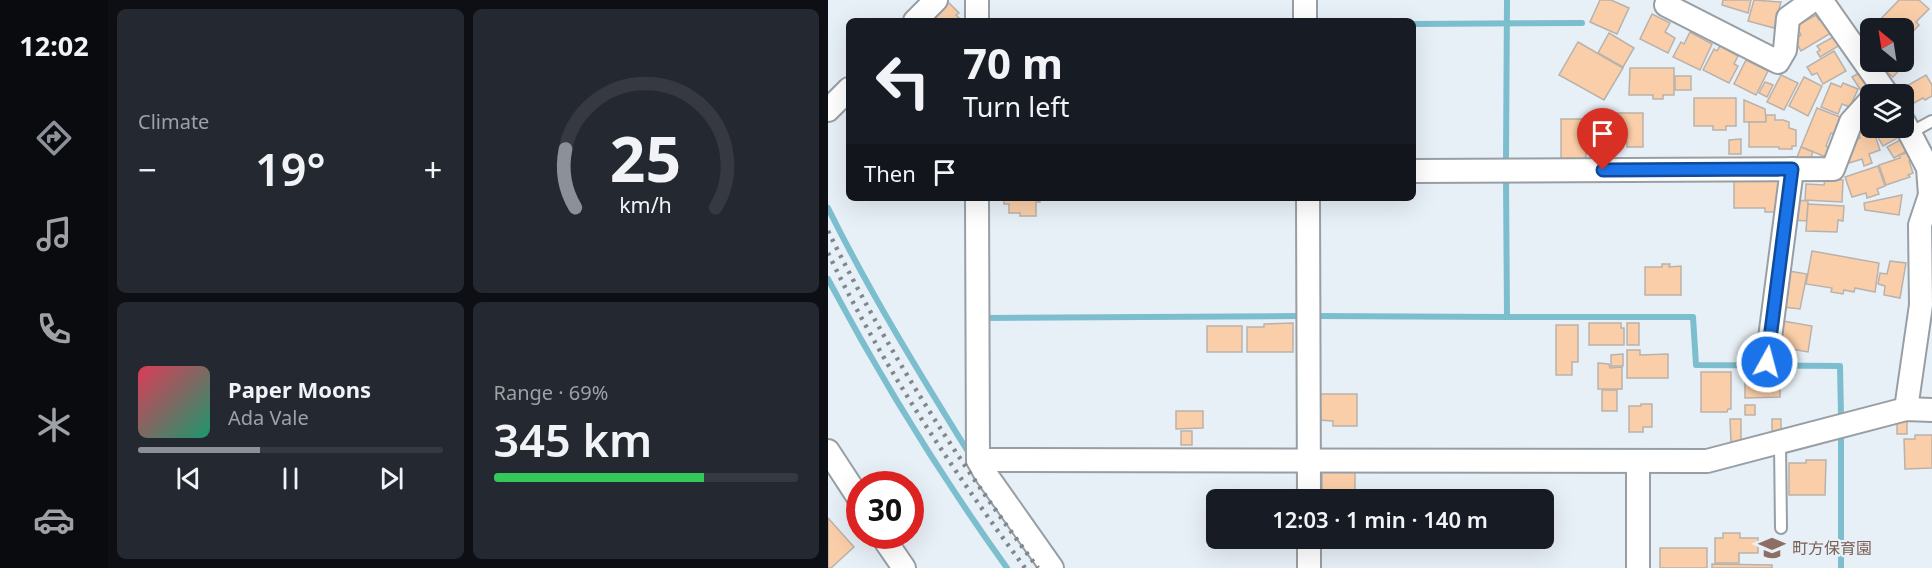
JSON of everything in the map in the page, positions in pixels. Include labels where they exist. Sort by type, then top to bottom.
[{"type":"street","points":[[918,18],[936,0]]},
{"type":"street","points":[[977,0],[977,18]]},
{"type":"street","points":[[1305,0],[1305,18]]},
{"type":"street","points":[[1668,0],[1666,5],[1778,62],[1785,50],[1788,18],[1813,0]]},
{"type":"street","points":[[1821,0],[1873,84]]},
{"type":"street","points":[[828,110],[846,92]]},
{"type":"street","points":[[1416,171],[1833,169],[1851,122],[1860,113]]},
{"type":"street","points":[[1906,409],[1921,305],[1920,225],[1931,195],[1928,168],[1912,138]]},
{"type":"street","points":[[1767,362],[1792,169]]},
{"type":"street","points":[[977,201],[978,460],[1052,568]]},
{"type":"street","points":[[1308,201],[1309,489]]},
{"type":"street","points":[[978,460],[1707,461],[1906,409],[1932,410]]},
{"type":"street","points":[[828,451],[846,479]]},
{"type":"street","points":[[1638,462],[1638,568]]},
{"type":"street","points":[[891,549],[904,568]]},
{"type":"street","points":[[1309,549],[1309,568]]},
{"type":"lane","points":[[1914,126],[1932,122]]},
{"type":"lane","points":[[1780,443],[1781,528]]},
{"type":"building","points":[[1600,0],[1611,0],[1629,8],[1617,34],[1590,22]]},
{"type":"building","points":[[1723,0],[1751,0],[1748,13],[1722,5]]},
{"type":"building","points":[[1754,0],[1781,2],[1774,28],[1748,21]]},
{"type":"building","points":[[1899,0],[1919,0],[1929,9],[1916,22],[1919,25],[1914,30],[1914,18],[1882,18]]},
{"type":"building","points":[[948,2],[959,13],[956,15],[959,18],[928,18]]},
{"type":"building","points":[[1652,14],[1670,23],[1665,32],[1675,38],[1668,53],[1640,39]]},
{"type":"building","points":[[1816,15],[1819,20],[1822,19],[1831,33],[1801,51],[1794,39],[1801,35],[1796,26]]},
{"type":"building","points":[[1690,32],[1712,44],[1700,70],[1673,57],[1681,42],[1684,44]]},
{"type":"building","points":[[1609,33],[1634,48],[1623,67],[1598,53]]},
{"type":"building","points":[[1835,36],[1840,45],[1820,57],[1817,52],[1820,50],[1817,46]]},
{"type":"building","points":[[1578,42],[1623,68],[1604,100],[1559,75]]},
{"type":"building","points":[[1720,46],[1738,56],[1734,64],[1738,66],[1729,83],[1703,70],[1714,49],[1717,51]]},
{"type":"building","points":[[1834,51],[1846,71],[1823,84],[1817,73],[1812,75],[1807,67]]},
{"type":"building","points":[[1746,60],[1768,71],[1756,95],[1734,84]]},
{"type":"building","points":[[1630,68],[1674,68],[1674,95],[1663,95],[1663,99],[1653,99],[1653,95],[1629,95]]},
{"type":"building","points":[[1887,72],[1898,72],[1893,77]]},
{"type":"building","points":[[1859,73],[1865,84],[1860,84],[1860,89],[1852,77]]},
{"type":"building","points":[[1781,75],[1798,83],[1784,110],[1767,102]]},
{"type":"building","points":[[1926,75],[1932,85],[1932,96],[1914,103],[1914,84],[1910,84]]},
{"type":"building","points":[[1675,76],[1691,76],[1691,90],[1675,90]]},
{"type":"building","points":[[1804,77],[1822,86],[1808,116],[1789,106]]},
{"type":"building","points":[[1765,82],[1773,85],[1767,97],[1759,93]]},
{"type":"building","points":[[1831,83],[1841,87],[1843,83],[1858,89],[1850,107],[1842,104],[1838,114],[1821,107]]},
{"type":"building","points":[[1694,98],[1736,98],[1736,126],[1726,126],[1726,130],[1713,130],[1713,126],[1694,126]]},
{"type":"building","points":[[1744,100],[1765,109],[1766,122],[1744,122]]},
{"type":"building","points":[[1817,108],[1840,117],[1836,135],[1831,133],[1826,146],[1829,148],[1826,157],[1801,147]]},
{"type":"building","points":[[1608,113],[1643,113],[1643,147],[1627,147],[1627,141],[1608,141]]},
{"type":"building","points":[[1766,115],[1775,115],[1775,120],[1789,122],[1789,128],[1796,130],[1796,146],[1792,146],[1792,149],[1749,147],[1749,122],[1766,122]]},
{"type":"building","points":[[1561,119],[1586,119],[1586,159],[1561,159]]},
{"type":"building","points":[[1860,138],[1876,138],[1880,150],[1869,154],[1872,163],[1864,166],[1862,159],[1849,163],[1845,152],[1853,150],[1850,142]]},
{"type":"building","points":[[1878,138],[1897,138],[1883,146]]},
{"type":"building","points":[[1741,139],[1741,154],[1729,154],[1729,140]]},
{"type":"building","points":[[1902,139],[1909,150],[1894,158],[1887,147]]},
{"type":"building","points":[[1801,147],[1813,152],[1810,160],[1796,160]]},
{"type":"building","points":[[1910,152],[1912,159],[1909,161],[1913,173],[1908,175],[1910,177],[1886,185],[1879,165]]},
{"type":"building","points":[[1878,166],[1885,186],[1877,189],[1879,194],[1867,198],[1866,193],[1852,197],[1845,177]]},
{"type":"building","points":[[1825,179],[1843,180],[1842,202],[1805,200],[1806,184],[1824,185]]},
{"type":"building","points":[[1734,181],[1778,181],[1778,212],[1765,212],[1765,208],[1734,208]]},
{"type":"building","points":[[1902,195],[1899,215],[1865,210],[1864,203]]},
{"type":"building","points":[[1794,200],[1808,201],[1807,221],[1792,220]]},
{"type":"building","points":[[1004,201],[1040,201],[1036,202],[1036,216],[1009,213],[1009,204],[1004,204]]},
{"type":"building","points":[[1808,204],[1844,206],[1843,221],[1838,220],[1837,232],[1806,231]]},
{"type":"building","points":[[1812,251],[1879,263],[1875,292],[1855,288],[1854,292],[1844,290],[1843,294],[1831,292],[1832,288],[1806,284]]},
{"type":"building","points":[[1890,261],[1906,263],[1900,298],[1884,295],[1885,286],[1878,284],[1880,273],[1887,274]]},
{"type":"building","points":[[1662,264],[1670,264],[1669,267],[1681,266],[1681,295],[1645,295],[1645,267],[1662,267]]},
{"type":"building","points":[[1789,271],[1807,274],[1800,309],[1783,307]]},
{"type":"building","points":[[1783,321],[1812,326],[1808,352],[1779,347]]},
{"type":"building","points":[[1293,323],[1293,352],[1247,352],[1247,327]]},
{"type":"building","points":[[1589,323],[1621,323],[1621,328],[1624,328],[1624,345],[1589,345]]},
{"type":"building","points":[[1627,323],[1639,323],[1639,345],[1627,345]]},
{"type":"building","points":[[1556,325],[1578,325],[1578,362],[1572,362],[1572,375],[1556,375]]},
{"type":"building","points":[[1207,326],[1242,326],[1242,352],[1207,352]]},
{"type":"building","points":[[1627,350],[1640,350],[1640,355],[1668,354],[1668,378],[1627,378]]},
{"type":"building","points":[[1623,354],[1623,366],[1611,366],[1611,355]]},
{"type":"building","points":[[1598,363],[1609,364],[1610,368],[1622,367],[1622,389],[1598,389]]},
{"type":"building","points":[[1745,371],[1780,371],[1780,397],[1745,398]]},
{"type":"building","points":[[1701,372],[1731,372],[1731,409],[1727,412],[1701,412]]},
{"type":"building","points":[[1602,390],[1617,390],[1617,411],[1602,411]]},
{"type":"building","points":[[1319,394],[1357,394],[1357,426],[1333,426],[1333,421],[1319,420]]},
{"type":"building","points":[[1641,404],[1652,404],[1652,427],[1643,427],[1643,432],[1629,432],[1629,406],[1641,406]]},
{"type":"building","points":[[1745,405],[1755,405],[1755,415],[1745,415]]},
{"type":"building","points":[[1176,411],[1203,411],[1203,428],[1176,429]]},
{"type":"building","points":[[1730,419],[1741,419],[1741,442],[1731,442]]},
{"type":"building","points":[[1772,419],[1781,419],[1781,432],[1772,432]]},
{"type":"building","points":[[1897,420],[1907,420],[1907,434],[1897,434]]},
{"type":"building","points":[[1181,431],[1192,431],[1192,445],[1181,445]]},
{"type":"building","points":[[1915,435],[1932,435],[1932,468],[1905,469],[1904,439],[1915,439]]},
{"type":"building","points":[[1806,460],[1826,460],[1825,495],[1789,495],[1789,463],[1806,463]]},
{"type":"building","points":[[1322,472],[1355,472],[1355,489],[1322,489]]},
{"type":"building","points":[[828,518],[846,538],[846,549],[852,549],[831,568],[828,568]]},
{"type":"building","points":[[1723,533],[1740,533],[1740,538],[1758,538],[1758,553],[1739,553],[1739,563],[1715,563],[1715,538],[1723,538]]},
{"type":"building","points":[[1660,548],[1707,548],[1707,568],[1660,568]]},
{"type":"building","points":[[1712,564],[1772,565],[1772,568],[1712,568]]},
{"type":"waterway","points":[[1506,160],[1507,0]]},
{"type":"waterway","points":[[1416,24],[1582,23]]},
{"type":"waterway","points":[[1506,179],[1507,317],[1693,317],[1696,365],[1840,366],[1841,416]]},
{"type":"waterway","points":[[828,208],[912,361],[967,450]]},
{"type":"waterway","points":[[828,279],[913,426],[1007,568]]},
{"type":"waterway","points":[[985,318],[1300,316]]},
{"type":"waterway","points":[[1315,316],[1507,317]]},
{"type":"waterway","points":[[1841,434],[1841,568]]},
{"type":"railway","points":[[828,231],[874,319],[925,404],[1008,528],[1038,568]]},
{"type":"railway","points":[[828,253],[871,335],[919,415],[1025,568]]},
{"type":"place","name":"町方保育園","points":[[1772,548]]},
{"type":"route","points":[[1603,170],[1792,169],[1767,362]]}]
